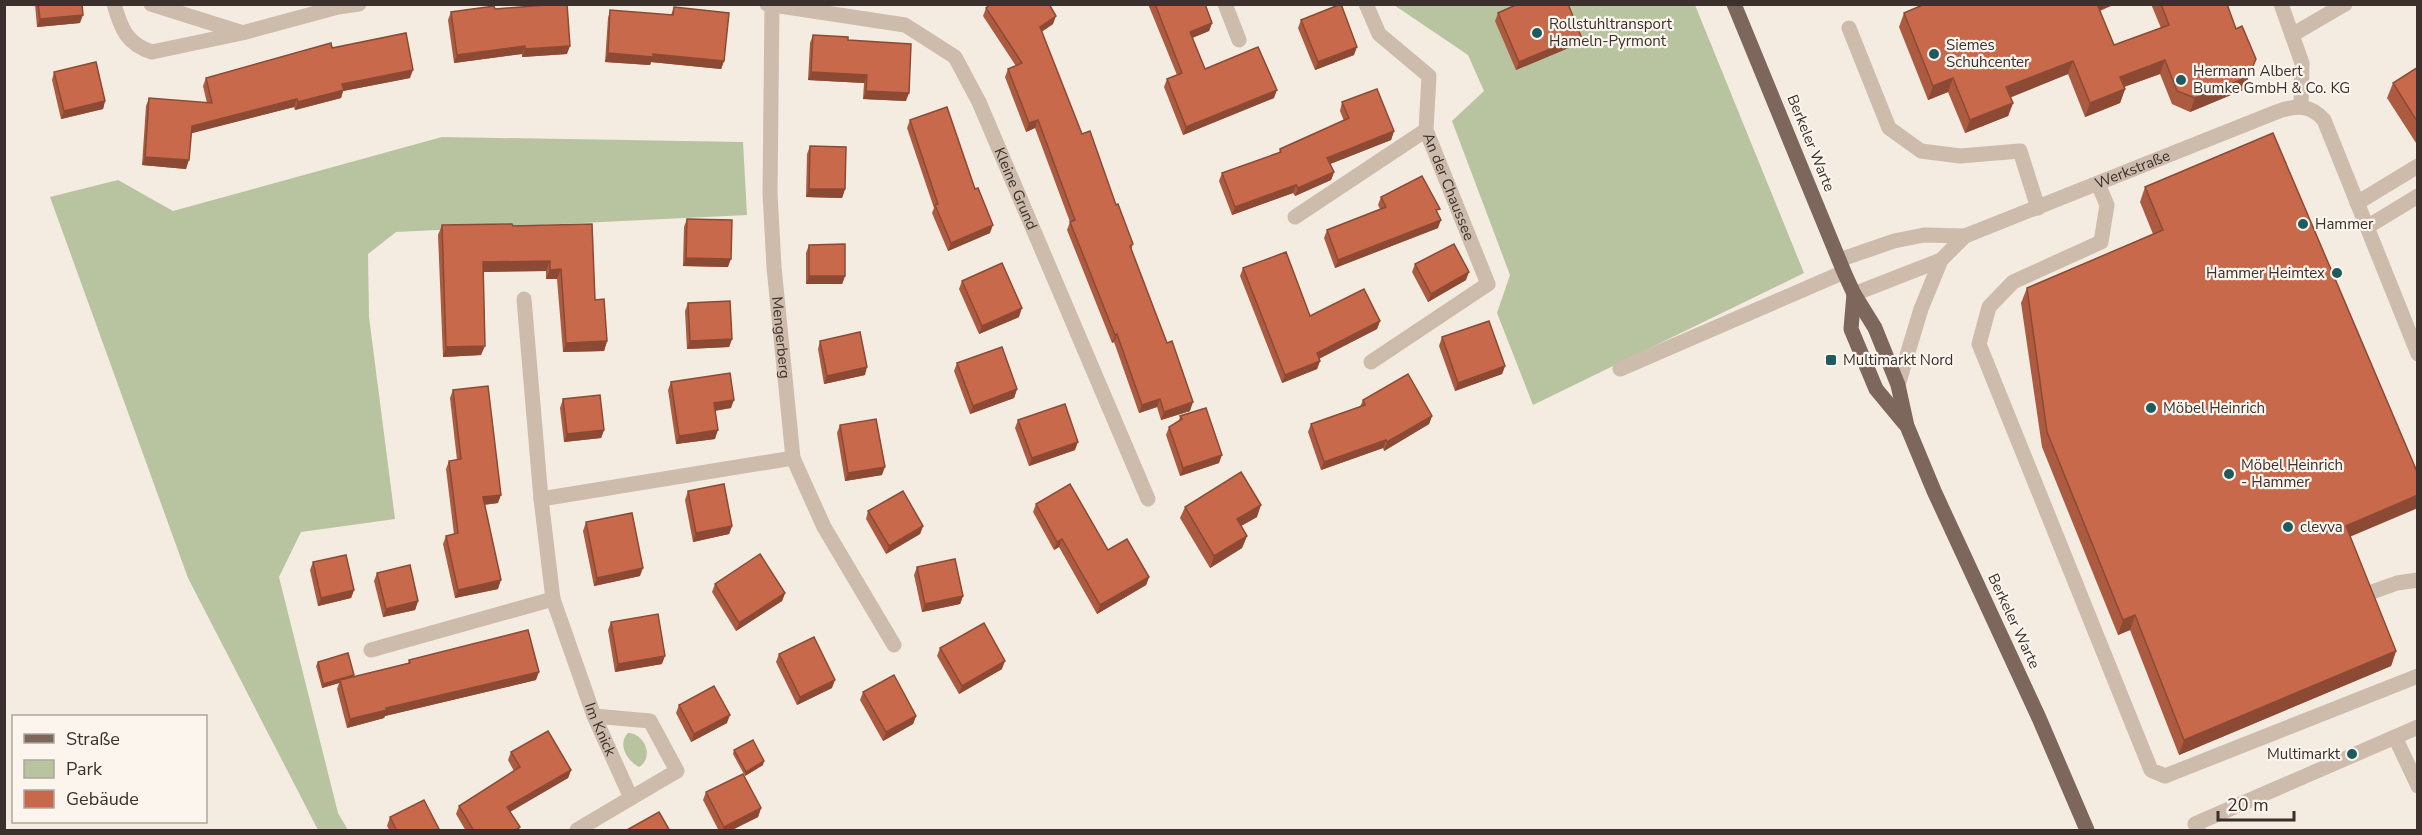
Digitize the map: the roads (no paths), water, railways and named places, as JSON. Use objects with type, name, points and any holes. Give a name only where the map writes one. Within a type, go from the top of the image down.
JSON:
[{"type":"main road","name":"Berkeler Warte","points":[[1734,4],[1841,266],[1854,294],[1875,328],[1898,385],[1907,426],[1934,491],[2039,718],[2087,831]]},
{"type":"main road","name":"Berkeler Warte","points":[[1854,294],[1851,329],[1876,390],[1907,426]]},
{"type":"street","points":[[114,4],[121,28],[138,48],[152,52],[242,33],[337,6],[359,4]]},
{"type":"street","points":[[151,4],[242,33]]},
{"type":"street","name":"Kleine Grund","points":[[767,4],[904,25],[955,57],[979,102],[1148,499]]},
{"type":"street","points":[[1225,4],[1239,40]]},
{"type":"street","name":"An der Chaussee","points":[[1366,4],[1379,34],[1430,76],[1426,130],[1488,284],[1371,362]]},
{"type":"street","points":[[2281,4],[2301,63],[2301,106],[2316,111],[2324,120],[2418,354]]},
{"type":"street","points":[[2292,35],[2345,4]]},
{"type":"street","name":"Mengerberg","points":[[771,5],[770,193],[774,267],[793,458],[824,527],[894,645]]},
{"type":"street","points":[[1849,28],[1889,128],[1921,151],[1960,156],[2020,151],[2038,208]]},
{"type":"street","name":"Werkstraße","points":[[1620,369],[1894,242],[1924,235],[1965,236],[2279,111],[2301,106]]},
{"type":"street","points":[[1295,217],[1426,130]]},
{"type":"street","points":[[2357,203],[2418,166]]},
{"type":"street","points":[[2098,184],[2107,205],[2101,242],[2013,282],[1989,307],[1979,344],[2151,770],[2165,776],[2418,676]]},
{"type":"street","points":[[2367,227],[2418,196]]},
{"type":"street","name":"Werkstraße","points":[[1854,294],[1941,260],[1965,236]]},
{"type":"street","points":[[1898,385],[1921,309],[1941,260]]},
{"type":"street","name":"Im Knick","points":[[524,299],[541,500],[553,598],[594,716],[631,798]]},
{"type":"street","points":[[541,500],[793,458]]},
{"type":"street","points":[[2372,592],[2397,583],[2418,580]]},
{"type":"street","points":[[371,650],[553,598]]},
{"type":"street","points":[[577,831],[676,771],[650,721],[594,716]]},
{"type":"street","points":[[2198,831],[2195,824],[2418,727]]},
{"type":"street","points":[[2395,737],[2418,786]]},
{"type":"place","name":"Rollstuhltransport Hameln-Pyrmont","points":[[1537,33]]},
{"type":"place","name":"Siemes Schuhcenter","points":[[1934,54]]},
{"type":"place","name":"Hermann Albert Bumke GmbH & Co. KG","points":[[2181,80]]},
{"type":"place","name":"Hammer","points":[[2303,224]]},
{"type":"place","name":"Hammer Heimtex","points":[[2337,273]]},
{"type":"place","name":"Multimarkt Nord","points":[[1831,360]]},
{"type":"place","name":"Möbel Heinrich","points":[[2151,408]]},
{"type":"place","name":"Möbel Heinrich - Hammer","points":[[2229,474]]},
{"type":"place","name":"clevva","points":[[2288,527]]},
{"type":"place","name":"Multimarkt","points":[[2352,754]]}]
